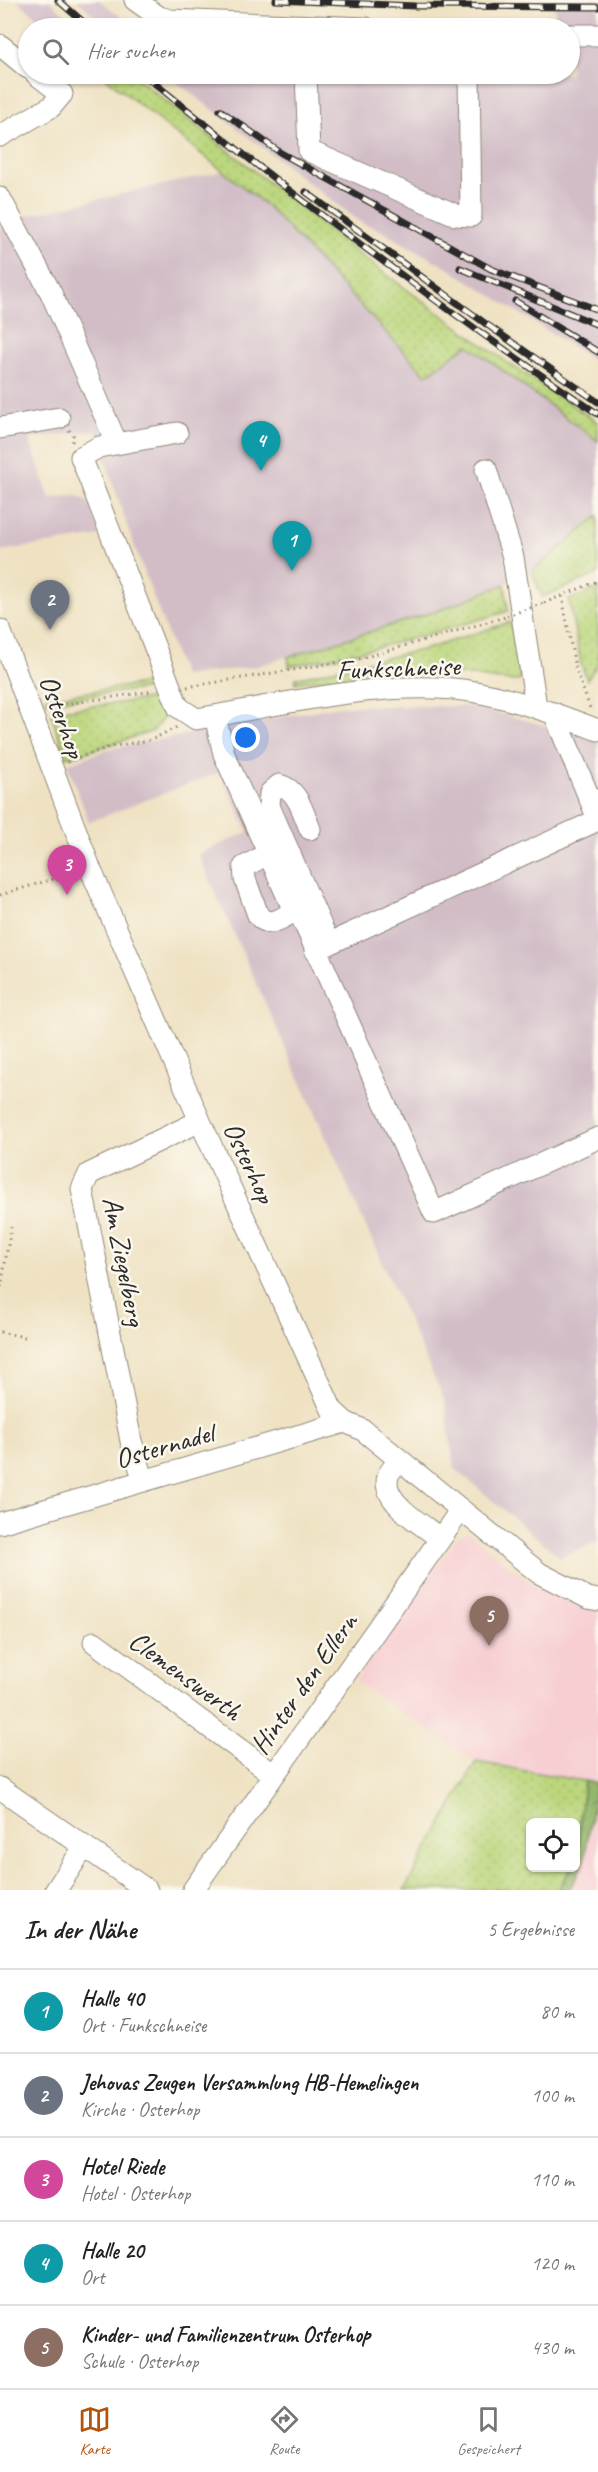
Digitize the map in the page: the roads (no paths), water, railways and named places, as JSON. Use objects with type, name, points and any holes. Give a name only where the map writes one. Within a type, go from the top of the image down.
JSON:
[{"type":"street","points":[[135,0],[163,18]]},
{"type":"street","points":[[580,35],[598,35]]},
{"type":"street","points":[[0,45],[18,60]]},
{"type":"street","points":[[0,136],[51,107],[63,94],[50,84]]},
{"type":"street","points":[[306,84],[309,151],[456,215],[471,216],[469,84]]},
{"type":"street","points":[[0,198],[51,293],[117,444]]},
{"type":"street","points":[[0,428],[59,418]]},
{"type":"street","points":[[177,433],[99,447],[81,457],[178,707],[205,717],[224,754],[294,911],[301,916],[322,947]]},
{"type":"street","points":[[322,947],[598,820],[545,710],[513,557],[486,469]]},
{"type":"street","name":"Osterhop","points":[[0,630],[90,868],[200,1121],[332,1410],[345,1422],[363,1430],[539,1573],[588,1598],[598,1600]]},
{"type":"street","name":"Funkschneise","points":[[205,717],[368,691],[408,689],[474,692],[545,710],[598,730]]},
{"type":"street","points":[[310,829],[295,795],[288,787],[279,785],[270,793],[269,806],[322,947],[434,1213],[598,1138]]},
{"type":"street","points":[[269,853],[244,867],[243,873],[258,915],[262,920],[269,922],[276,921],[294,911]]},
{"type":"street","name":"Am Ziegelberg","points":[[144,1481],[130,1441],[82,1189],[89,1174],[200,1121]]},
{"type":"street","name":"Osternadel","points":[[0,1523],[345,1422]]},
{"type":"street","points":[[399,1461],[388,1474],[387,1487],[396,1503],[414,1520],[440,1538]]},
{"type":"street","name":"Hinter den Ellern","points":[[194,1890],[273,1774],[460,1511]]},
{"type":"street","name":"Clemenswerth","points":[[94,1642],[273,1774]]},
{"type":"street","points":[[0,1788],[147,1890]]},
{"type":"street","points":[[56,1890],[84,1847]]},
{"type":"railway","points":[[58,0],[79,18]]},
{"type":"railway","points":[[276,0],[415,6],[598,7]]},
{"type":"railway","points":[[156,84],[366,249],[481,333],[598,414]]},
{"type":"railway","points":[[220,110],[281,153],[491,269],[598,310]]},
{"type":"railway","points":[[306,192],[486,324],[598,402]]},
{"type":"railway","points":[[460,268],[598,325]]},
{"type":"railway","points":[[515,301],[598,352]]},
{"type":"place","name":"Halle 20","points":[[261,471]]},
{"type":"place","name":"Halle 40","points":[[292,571]]},
{"type":"place","name":"Jehovas Zeugen Versammlung HB-Hemelingen","points":[[50,630]]},
{"type":"place","name":"Hotel Riede","points":[[67,895]]},
{"type":"place","name":"Kinder- und Familienzentrum Osterhop","points":[[489,1646]]}]
